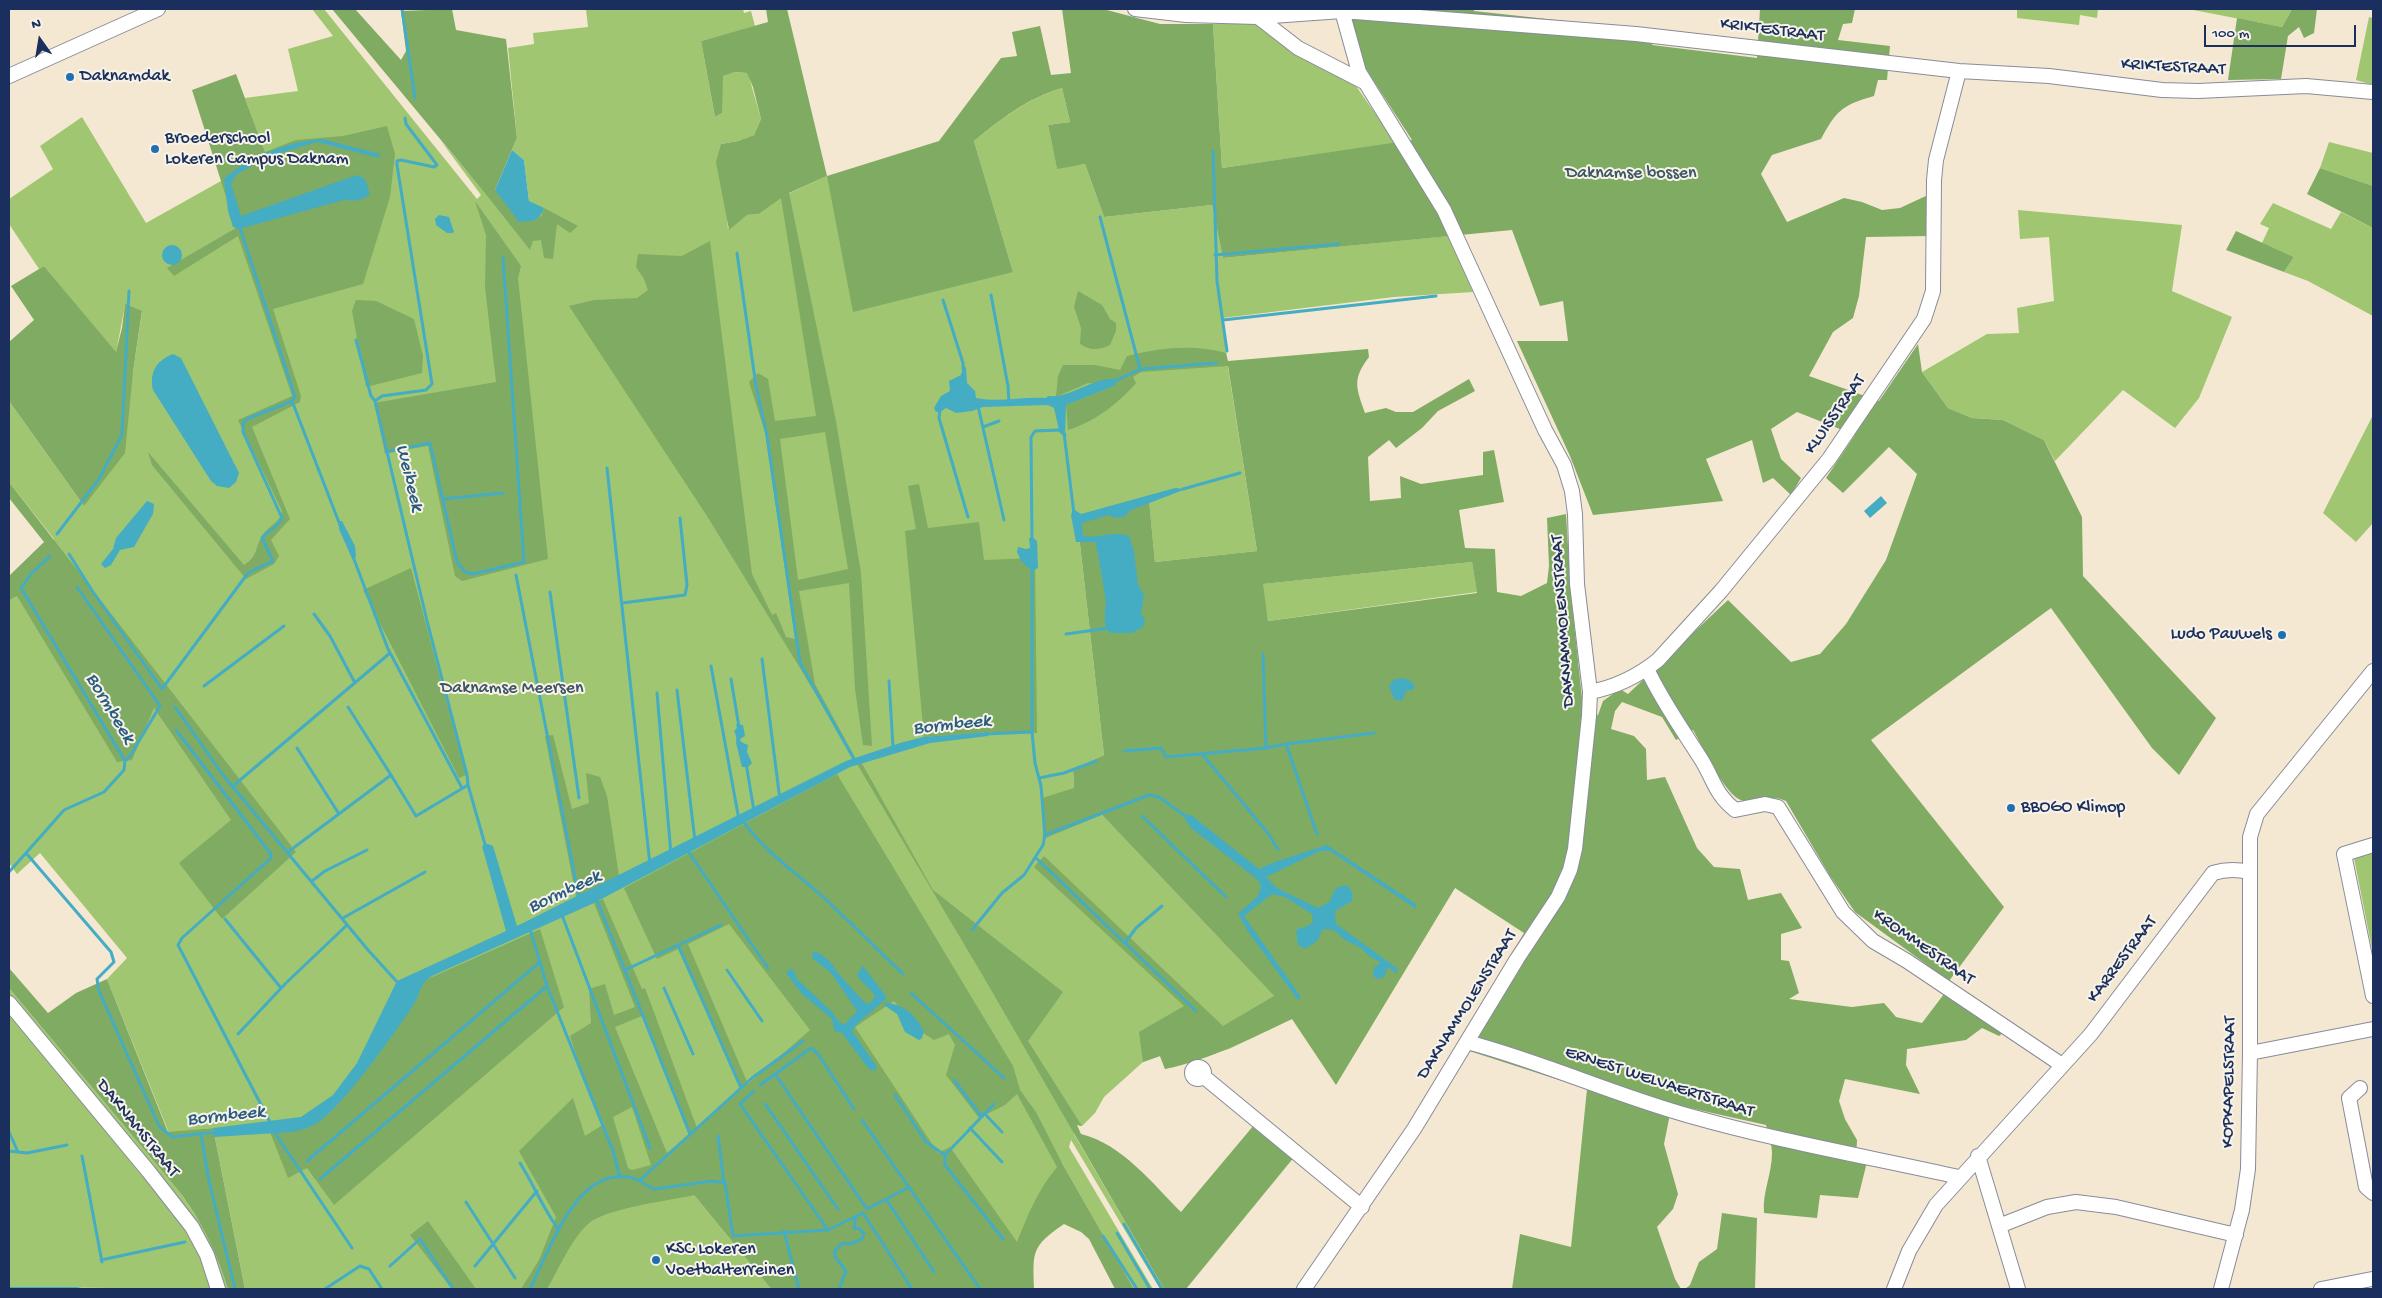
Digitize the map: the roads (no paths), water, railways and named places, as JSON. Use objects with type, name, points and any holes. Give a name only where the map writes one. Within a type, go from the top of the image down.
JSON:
[{"type":"street","points":[[9,76],[158,9]]},
{"type":"street","name":"KRIKTESTRAAT","points":[[1135,9],[1186,16],[1258,17],[1342,12],[1636,34],[1959,71],[2049,76],[2162,90],[2198,91],[2306,86],[2373,92]]},
{"type":"street","name":"DAKNAMMOLENSTRAAT","points":[[1304,1289],[1414,1129],[1558,897],[1570,870],[1580,819],[1590,692],[1578,584],[1575,514],[1572,491],[1564,465],[1496,326],[1444,210],[1359,72],[1342,12]]},
{"type":"street","points":[[1258,17],[1298,48],[1366,83]]},
{"type":"street","name":"KLUISSTRAAT","points":[[1590,692],[1628,681],[1647,669],[1658,660],[1721,591],[1830,459],[1924,319],[1933,292],[1934,180],[1936,160],[1959,71]]},
{"type":"street","name":"KROMMESTRAAT","points":[[1647,669],[1660,696],[1702,760],[1723,800],[1735,810],[1765,804],[1778,806],[1843,912],[1873,941],[1907,961],[2062,1065]]},
{"type":"street","points":[[2249,872],[2250,837],[2257,814],[2373,671]]},
{"type":"street","points":[[2373,845],[2344,854],[2373,996]]},
{"type":"street","name":"KARRESTRAAT","points":[[1894,1289],[1910,1251],[1936,1205],[1978,1156],[2091,1034],[2213,873],[2238,869],[2249,872]]},
{"type":"street","name":"KOPKAPELSTRAAT","points":[[2221,1289],[2236,1235],[2248,1169],[2250,1053],[2249,872]]},
{"type":"street","name":"DAKNAMSTRAAT","points":[[9,1003],[150,1172],[192,1227],[207,1255],[218,1289]]},
{"type":"street","points":[[2250,1053],[2373,1029]]},
{"type":"street","name":"ERNEST WELVAERTSTRAAT","points":[[1467,1042],[1509,1053],[1687,1115],[1763,1135],[1959,1177]]},
{"type":"street","points":[[1203,1076],[1362,1206]]},
{"type":"street","points":[[2360,1088],[2349,1098],[2366,1187],[2373,1193]]},
{"type":"street","points":[[1978,1156],[2018,1289]]},
{"type":"street","points":[[1999,1226],[2047,1207],[2076,1202],[2116,1208],[2236,1235]]},
{"type":"street","points":[[2322,1289],[2372,1279]]},
{"type":"water","points":[[322,139],[380,154],[379,158],[317,142],[267,157],[236,175],[231,184],[241,216],[357,175],[365,179],[370,194],[361,199],[344,200],[239,229],[233,227],[228,211],[224,179],[257,157],[296,143]]},
{"type":"water","points":[[512,150],[524,160],[529,201],[544,208],[540,216],[534,220],[519,222],[495,190]]},
{"type":"water","points":[[439,215],[449,217],[454,232],[447,233],[436,225],[435,219]]},
{"type":"water","points":[[168,245],[176,245],[182,251],[182,259],[176,265],[168,265],[162,259],[162,251]]},
{"type":"water","points":[[173,354],[181,358],[239,473],[236,482],[229,488],[217,486],[211,481],[153,390],[153,372],[159,363]]},
{"type":"water","points":[[964,365],[967,383],[975,391],[976,398],[985,399],[1046,398],[1048,396],[1065,394],[1100,381],[1119,379],[1114,386],[1066,405],[1065,435],[1059,430],[1054,408],[1048,405],[983,407],[972,411],[956,413],[946,408],[936,412],[934,408],[941,396],[950,391],[949,381],[961,375]]},
{"type":"water","points":[[1175,488],[1186,489],[1131,510],[1124,517],[1114,518],[1109,515],[1082,523],[1083,536],[1122,534],[1129,536],[1134,551],[1138,585],[1144,595],[1141,614],[1145,620],[1143,627],[1132,633],[1110,633],[1105,624],[1106,601],[1096,545],[1095,542],[1076,542],[1071,515],[1073,509],[1081,514]]},
{"type":"water","points":[[1881,496],[1887,503],[1870,518],[1864,511]]},
{"type":"water","points":[[147,501],[154,504],[153,514],[134,547],[120,550],[111,565],[105,568],[101,564],[113,549],[116,538]]},
{"type":"water","points":[[339,521],[342,521],[355,546],[356,557],[352,558],[350,554],[339,529]]},
{"type":"water","points":[[1032,537],[1037,541],[1038,568],[1032,571],[1021,561],[1017,552],[1018,547],[1030,548],[1029,538]]},
{"type":"water","points":[[1402,678],[1409,680],[1415,686],[1413,690],[1407,690],[1402,701],[1394,699],[1389,686],[1393,680]]},
{"type":"water","points":[[736,724],[743,725],[745,736],[740,739],[741,742],[748,745],[747,752],[752,763],[748,767],[742,767],[734,731],[737,728]]},
{"type":"water","points":[[989,732],[988,736],[930,743],[850,767],[594,903],[432,976],[422,985],[414,1004],[368,1068],[328,1115],[305,1129],[292,1132],[214,1137],[213,1128],[301,1117],[333,1095],[357,1063],[397,981],[506,931],[482,846],[488,844],[493,846],[517,926],[846,761],[923,737]]},
{"type":"water","points":[[1182,814],[1191,815],[1259,869],[1327,845],[1416,904],[1416,909],[1330,851],[1320,851],[1266,877],[1277,888],[1318,908],[1329,902],[1336,888],[1345,885],[1353,893],[1352,901],[1335,911],[1336,924],[1397,968],[1397,974],[1388,967],[1384,977],[1378,979],[1373,976],[1374,967],[1381,963],[1361,948],[1345,940],[1334,930],[1323,929],[1317,941],[1305,949],[1298,945],[1296,930],[1310,925],[1313,920],[1312,914],[1285,897],[1272,894],[1244,916],[1301,997],[1298,1000],[1249,933],[1238,914],[1258,896],[1261,886],[1258,880],[1191,828]]},
{"type":"water","points":[[813,951],[830,962],[865,1003],[870,1003],[875,997],[857,974],[863,966],[886,996],[886,999],[857,1024],[852,1031],[877,1067],[875,1071],[869,1069],[841,1032],[835,1032],[832,1019],[802,994],[786,973],[790,969],[794,970],[796,978],[832,1012],[840,1023],[845,1024],[857,1011],[831,973],[812,958]]},
{"type":"water","points":[[886,1002],[899,1006],[913,1015],[924,1031],[922,1038],[919,1040],[905,1032],[897,1014],[884,1005]]},
{"type":"water","points":[[9,1287],[77,1287],[87,1289],[9,1289]]},
{"type":"waterway","name":"Weibeek","points":[[402,9],[415,98]]},
{"type":"waterway","name":"Weibeek","points":[[405,118],[406,124],[437,165],[434,167],[401,160],[397,161],[432,384],[426,390],[382,396],[375,401],[427,621],[468,785],[486,848]]},
{"type":"waterway","points":[[1213,151],[1217,281],[1227,351]]},
{"type":"waterway","points":[[1100,217],[1140,369]]},
{"type":"waterway","points":[[69,554],[93,592],[162,689],[248,573],[273,561],[262,538],[282,518],[243,432],[243,423],[247,419],[292,401],[295,397],[239,225]]},
{"type":"waterway","points":[[1215,255],[1339,244]]},
{"type":"waterway","points":[[737,253],[756,386],[767,436],[800,663],[855,761]]},
{"type":"waterway","points":[[386,452],[430,443],[457,562],[465,572],[473,574],[524,562],[503,258]]},
{"type":"waterway","points":[[57,534],[99,479],[122,435],[129,291]]},
{"type":"waterway","points":[[991,295],[1008,386],[1009,403]]},
{"type":"waterway","points":[[1223,320],[1436,296]]},
{"type":"waterway","points":[[943,300],[963,363],[963,369]]},
{"type":"waterway","points":[[356,340],[371,396],[375,401]]},
{"type":"waterway","points":[[1117,380],[1141,369],[1216,363]]},
{"type":"waterway","points":[[292,401],[340,525]]},
{"type":"waterway","points":[[978,406],[1004,520]]},
{"type":"waterway","points":[[940,410],[939,418],[968,517]]},
{"type":"waterway","points":[[983,427],[999,421]]},
{"type":"waterway","name":"Bormbeek","points":[[1032,539],[1031,437],[1035,431],[1059,430],[1065,435]]},
{"type":"waterway","points":[[1064,433],[1074,514]]},
{"type":"waterway","points":[[607,468],[650,865]]},
{"type":"waterway","points":[[1183,489],[1240,473]]},
{"type":"waterway","points":[[443,499],[503,493]]},
{"type":"waterway","points":[[622,603],[685,595],[687,585],[680,518]]},
{"type":"waterway","points":[[352,554],[388,649],[462,788]]},
{"type":"waterway","name":"Bormbeek","points":[[26,853],[64,810],[104,792],[124,770],[125,761],[21,588],[31,574],[50,556]]},
{"type":"waterway","name":"Bormbeek","points":[[985,734],[1032,732],[1032,568]]},
{"type":"waterway","points":[[516,575],[579,898]]},
{"type":"waterway","points":[[77,587],[160,706],[130,756],[125,761]]},
{"type":"waterway","points":[[550,592],[579,798]]},
{"type":"waterway","points":[[314,614],[330,636],[355,683]]},
{"type":"waterway","points":[[204,686],[284,626]]},
{"type":"waterway","points":[[1066,634],[1109,628]]},
{"type":"waterway","points":[[233,786],[390,653]]},
{"type":"waterway","points":[[1263,654],[1266,748],[1286,744]]},
{"type":"waterway","points":[[762,659],[780,800]]},
{"type":"waterway","points":[[711,666],[739,820]]},
{"type":"waterway","points":[[731,679],[739,727]]},
{"type":"waterway","points":[[889,681],[893,747]]},
{"type":"waterway","points":[[677,690],[695,841]]},
{"type":"waterway","points":[[657,693],[671,854]]},
{"type":"waterway","points":[[175,707],[223,775],[368,950],[399,984]]},
{"type":"waterway","points":[[348,707],[391,775]]},
{"type":"waterway","points":[[176,730],[271,854],[271,858],[182,938],[178,945],[271,1124]]},
{"type":"waterway","points":[[972,930],[1002,893],[1024,875],[1043,845],[1045,835],[1041,786],[1035,763],[1032,732]]},
{"type":"waterway","points":[[1317,834],[1286,744],[1374,733]]},
{"type":"waterway","points":[[297,748],[339,814]]},
{"type":"waterway","points":[[1124,751],[1161,748],[1166,757],[1266,748]]},
{"type":"waterway","points":[[1202,754],[1267,832],[1278,849]]},
{"type":"waterway","points":[[1039,778],[1064,773],[1096,761]]},
{"type":"waterway","points":[[746,763],[754,811]]},
{"type":"waterway","points":[[288,852],[391,775],[416,816],[468,785]]},
{"type":"waterway","points":[[1045,835],[1149,795],[1159,797],[1185,816]]},
{"type":"waterway","points":[[1142,816],[1226,897]]},
{"type":"waterway","points":[[743,821],[770,852],[823,897],[903,974]]},
{"type":"waterway","points":[[312,881],[325,871],[367,850]]},
{"type":"waterway","points":[[688,851],[768,968]]},
{"type":"waterway","name":"Bormbeek","points":[[9,872],[26,853],[111,952],[114,962],[97,979],[99,991],[159,1126],[172,1137],[216,1132]]},
{"type":"waterway","points":[[1036,858],[1196,1011]]},
{"type":"waterway","points":[[343,918],[425,872]]},
{"type":"waterway","points":[[596,898],[690,1134]]},
{"type":"waterway","points":[[1125,943],[1136,928],[1162,906]]},
{"type":"waterway","points":[[562,915],[650,1148]]},
{"type":"waterway","points":[[225,919],[281,988]]},
{"type":"waterway","points":[[238,1034],[286,983],[347,925]]},
{"type":"waterway","points":[[625,970],[721,925]]},
{"type":"waterway","points":[[530,929],[547,986],[613,1151],[620,1177]]},
{"type":"waterway","points":[[678,945],[741,1088]]},
{"type":"waterway","points":[[307,1161],[540,962]]},
{"type":"waterway","points":[[727,970],[762,1021]]},
{"type":"waterway","points":[[320,1179],[547,986]]},
{"type":"waterway","points":[[664,988],[693,1054]]},
{"type":"waterway","points":[[911,993],[1004,1078]]},
{"type":"waterway","points":[[640,1180],[752,1078],[803,1041]]},
{"type":"waterway","points":[[760,1085],[811,1048],[818,1054],[854,1109]]},
{"type":"waterway","points":[[775,1074],[867,1209],[909,1187]]},
{"type":"waterway","points":[[954,1080],[981,1116]]},
{"type":"waterway","points":[[754,1091],[740,1104],[828,1230]]},
{"type":"waterway","points":[[895,1095],[926,1142],[945,1155]]},
{"type":"waterway","points":[[765,1104],[838,1209]]},
{"type":"waterway","points":[[994,1104],[945,1155],[945,1165],[1003,1239]]},
{"type":"waterway","points":[[984,1113],[1002,1132]]},
{"type":"waterway","points":[[862,1120],[980,1289]]},
{"type":"waterway","points":[[970,1128],[1002,1162]]},
{"type":"waterway","points":[[273,1130],[352,1248]]},
{"type":"waterway","points":[[9,1132],[18,1152]]},
{"type":"waterway","points":[[201,1134],[209,1181],[235,1289]]},
{"type":"waterway","points":[[718,1136],[724,1183]]},
{"type":"waterway","points":[[9,1151],[27,1153],[67,1145]]},
{"type":"waterway","points":[[82,1156],[102,1262]]},
{"type":"waterway","points":[[520,1163],[559,1230]]},
{"type":"waterway","points":[[530,1289],[553,1240],[574,1205],[586,1191],[600,1182],[615,1177],[630,1177],[655,1189],[712,1181],[725,1183],[733,1236],[828,1230],[863,1213],[912,1289]]},
{"type":"waterway","points":[[475,1266],[537,1191]]},
{"type":"waterway","points":[[886,1199],[934,1272]]},
{"type":"waterway","points":[[466,1202],[515,1278]]},
{"type":"waterway","points":[[839,1289],[846,1271],[835,1257],[835,1250],[843,1243],[850,1244],[862,1239],[864,1234],[860,1229],[854,1228],[856,1216]]},
{"type":"waterway","points":[[1124,1224],[1162,1289]]},
{"type":"waterway","points":[[784,1231],[799,1289]]},
{"type":"waterway","points":[[1117,1233],[1150,1289]]},
{"type":"waterway","points":[[1103,1236],[1137,1289]]},
{"type":"waterway","points":[[390,1266],[420,1239],[453,1289]]},
{"type":"waterway","points":[[101,1260],[185,1242]]},
{"type":"waterway","points":[[325,1289],[360,1266],[369,1269],[382,1289]]},
{"type":"place","name":"Daknamdak","points":[[70,77]]},
{"type":"place","name":"Broederschool Lokeren Campus Daknam","points":[[155,149]]},
{"type":"place","name":"Ludo Pauwels","points":[[2282,635]]},
{"type":"place","name":"BBOGO Klimop","points":[[2011,808]]},
{"type":"place","name":"KSC Lokeren Voetbalterreinen","points":[[656,1260]]},
{"type":"park label","name":"Daknamse bossen","points":[[1631,174]]},
{"type":"park label","name":"Daknamse Meersen","points":[[512,689]]}]
